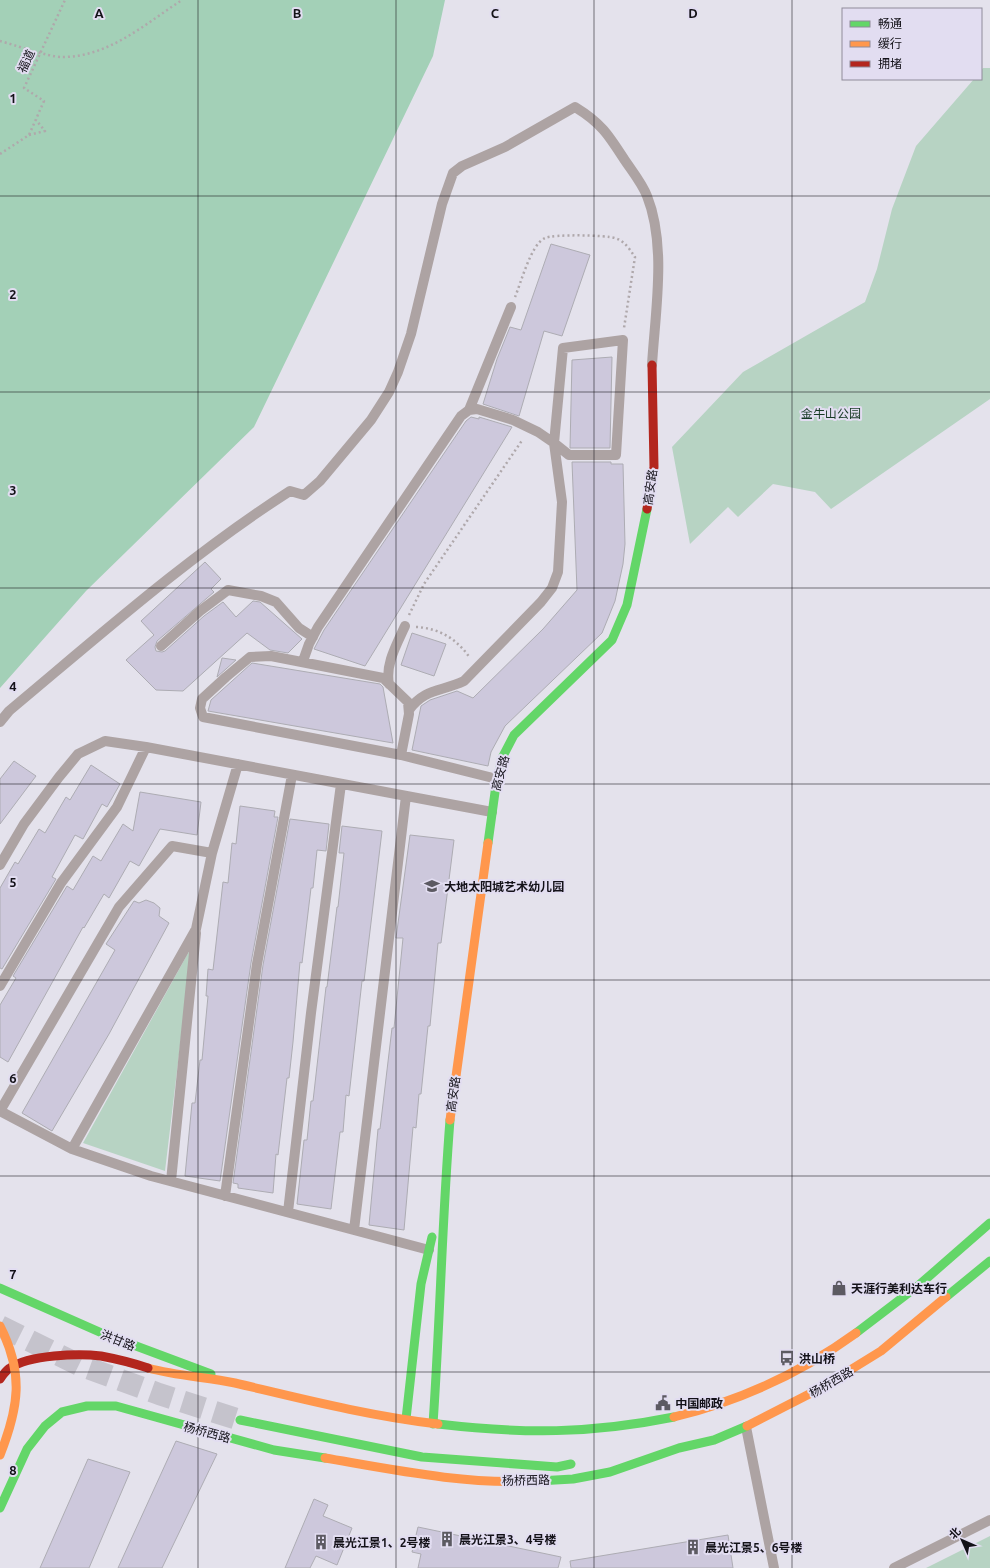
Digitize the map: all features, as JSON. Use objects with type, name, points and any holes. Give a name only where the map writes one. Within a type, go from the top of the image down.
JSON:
[{"type":"main road","name":"高安路","points":[[433,1424],[438,1356],[443,1204],[450,1117],[497,779],[502,758],[514,735],[612,640],[627,605],[648,504],[654,467],[652,365]]},
{"type":"main road","name":"高安路","points":[[406,1420],[421,1284],[429,1250],[443,1204]]},
{"type":"main road","points":[[0,1379],[12,1365],[48,1358],[86,1354],[101,1356],[173,1374],[239,1384],[276,1394],[433,1424],[517,1431],[581,1431],[640,1424],[719,1405],[760,1390],[792,1374],[855,1336],[928,1278],[990,1223]]},
{"type":"main road","name":"杨桥西路","points":[[0,1508],[27,1449],[46,1426],[62,1412],[87,1406],[116,1406],[274,1450],[440,1476],[518,1482],[573,1479],[610,1472],[679,1448],[714,1440],[746,1427],[821,1388],[881,1351],[990,1261]]},
{"type":"main road","name":"洪甘路","points":[[0,1288],[72,1322],[155,1355],[239,1384]]},
{"type":"main road","points":[[0,1326],[14,1354],[19,1379],[9,1434],[0,1455]]},
{"type":"main road","points":[[240,1420],[422,1457],[557,1467],[580,1463]]},
{"type":"main road","points":[[626,1456],[679,1448]]},
{"type":"lane","points":[[0,722],[9,711],[194,558],[254,514],[290,491],[304,495],[320,481],[371,420],[389,392],[398,372],[411,334],[442,204],[453,173],[462,166],[505,147],[575,107],[594,119],[609,136],[646,194],[652,213],[658,262],[652,365]]},
{"type":"lane","points":[[469,410],[511,307]]},
{"type":"lane","points":[[304,661],[313,637],[448,434],[461,416],[469,410],[477,409],[530,428],[554,443],[569,455],[616,456],[623,340],[563,348],[554,443],[562,502],[558,572],[552,588],[541,602],[464,681],[448,688],[431,691],[417,699],[409,710]]},
{"type":"lane","points":[[161,646],[200,611],[228,590],[261,596],[276,602],[300,628],[313,637]]},
{"type":"lane","points":[[389,684],[387,674],[389,665],[405,626]]},
{"type":"lane","points":[[401,755],[409,710],[408,702],[383,678],[304,661],[271,656],[250,657],[234,669],[202,699],[200,708],[203,717],[401,755],[497,779]]},
{"type":"lane","points":[[0,865],[24,824],[58,777],[78,754],[105,741],[146,747],[492,812]]},
{"type":"lane","points":[[0,986],[61,883],[117,807],[146,747]]},
{"type":"lane","points":[[171,1181],[196,929],[212,853],[238,764]]},
{"type":"lane","points":[[225,1196],[258,964],[292,775]]},
{"type":"lane","points":[[288,1212],[311,1013],[341,784]]},
{"type":"lane","points":[[354,1230],[406,796]]},
{"type":"lane","points":[[212,853],[172,846],[119,908],[0,1111],[72,1149],[171,1181],[429,1250]]},
{"type":"lane","points":[[72,1149],[196,929]]},
{"type":"lane","points":[[746,1427],[774,1568]]},
{"type":"lane","points":[[894,1568],[990,1520]]},
{"type":"path","name":"福道","points":[[29,135],[44,101],[24,88],[65,0]]},
{"type":"path","points":[[0,41],[62,57],[96,52],[135,33],[182,0]]},
{"type":"path","points":[[0,154],[29,135],[45,131],[36,120]]},
{"type":"path","points":[[511,307],[534,248],[545,238],[562,235],[616,238],[627,246],[635,257],[623,340]]},
{"type":"path","points":[[477,667],[465,651],[451,637],[430,628],[405,626],[414,602],[424,584],[505,467],[530,428]]},
{"type":"green space","points":[[0,0],[445,0],[433,56],[254,427],[86,591],[0,688]]},
{"type":"green space","name":"金牛山公园","points":[[983,68],[990,68],[990,399],[831,509],[815,492],[773,484],[738,517],[728,507],[690,544],[672,447],[743,372],[865,302],[877,269],[892,209],[916,146],[973,80],[982,80]]},
{"type":"green space","points":[[192,946],[165,1171],[83,1143]]},
{"type":"green space","points":[[990,1536],[990,1568],[926,1568]]},
{"type":"building","points":[[551,244],[590,255],[562,336],[544,331],[519,416],[483,404],[497,359],[510,327],[521,330]]},
{"type":"building","points":[[612,357],[610,448],[570,448],[572,360]]},
{"type":"building","points":[[471,417],[479,419],[479,417],[512,427],[365,666],[314,649],[324,630],[466,421]]},
{"type":"building","points":[[572,462],[611,462],[611,464],[623,464],[625,544],[623,564],[615,601],[602,633],[505,726],[491,752],[488,766],[412,750],[421,706],[430,700],[457,691],[473,698],[543,629],[577,590]]},
{"type":"building","points":[[205,562],[221,579],[211,589],[214,592],[157,641],[155,647],[156,651],[165,651],[204,616],[223,602],[236,617],[253,601],[260,602],[302,639],[288,653],[270,650],[247,633],[183,691],[156,690],[126,660],[154,635],[141,621]]},
{"type":"building","points":[[412,633],[446,644],[434,676],[401,665]]},
{"type":"building","points":[[222,658],[236,660],[217,677]]},
{"type":"building","points":[[252,663],[380,684],[383,687],[393,743],[208,711],[211,700]]},
{"type":"building","points":[[14,761],[36,776],[0,824],[0,779]]},
{"type":"building","points":[[91,765],[120,784],[107,807],[102,804],[83,839],[75,835],[52,877],[56,879],[2,969],[0,968],[0,888],[15,862],[18,864],[39,829],[45,833],[66,797],[70,800]]},
{"type":"building","points":[[140,792],[201,802],[197,835],[160,829],[139,866],[130,861],[109,898],[104,894],[84,928],[83,927],[8,1062],[0,1057],[0,1005],[16,978],[13,976],[67,886],[73,890],[93,856],[101,861],[123,824],[133,831]]},
{"type":"building","points":[[240,806],[275,811],[274,817],[278,817],[251,963],[220,1181],[185,1176],[192,1103],[195,1103],[200,1060],[202,1060],[208,996],[206,996],[208,969],[213,970],[223,882],[228,883],[232,843],[236,844]]},
{"type":"building","points":[[290,819],[329,824],[326,851],[317,850],[313,888],[311,888],[302,963],[300,962],[289,1078],[287,1078],[278,1155],[276,1154],[273,1193],[238,1188],[238,1184],[233,1183],[263,965]]},
{"type":"building","points":[[342,826],[382,831],[364,981],[362,981],[349,1096],[346,1095],[343,1132],[340,1132],[331,1209],[297,1204],[304,1140],[307,1140],[311,1101],[313,1101],[326,987],[338,907],[344,853],[339,853]]},
{"type":"building","points":[[410,835],[454,840],[441,943],[438,943],[430,1026],[428,1026],[421,1094],[419,1094],[416,1128],[413,1127],[404,1230],[369,1225],[378,1129],[380,1129],[392,1028],[394,1028],[403,938],[396,938]]},
{"type":"building","points":[[146,900],[154,903],[160,908],[159,916],[169,923],[109,1034],[52,1131],[22,1113],[115,950],[106,944],[134,901],[139,903]]},
{"type":"building","points":[[176,1441],[217,1454],[162,1568],[118,1568]]},
{"type":"building","points":[[88,1459],[130,1472],[89,1568],[40,1568]]},
{"type":"building","name":"晨光江景1、2号楼","points":[[314,1499],[328,1505],[323,1516],[352,1528],[337,1565],[316,1556],[310,1568],[285,1568]]},
{"type":"building","name":"晨光江景3、4号楼","points":[[418,1527],[561,1557],[558,1568],[418,1568],[421,1554],[412,1552]]},
{"type":"building","name":"晨光江景5、6号楼","points":[[728,1535],[733,1568],[571,1568],[570,1561]]},
{"type":"tunnel","points":[[0,1326],[79,1365],[159,1394],[240,1420]]},
{"type":"traffic: fast","points":[[488,843],[496,785],[502,758],[514,735],[612,640],[627,605],[647,509]]},
{"type":"traffic: fast","points":[[433,1424],[450,1120]]},
{"type":"traffic: fast","points":[[856,1333],[919,1285],[990,1223]]},
{"type":"traffic: fast","points":[[406,1419],[421,1284],[432,1237]]},
{"type":"traffic: fast","points":[[946,1297],[990,1261]]},
{"type":"traffic: fast","points":[[0,1288],[104,1334],[211,1374]]},
{"type":"traffic: fast","points":[[0,1508],[27,1449],[45,1426],[62,1412],[87,1406],[116,1406],[274,1450],[325,1458]]},
{"type":"traffic: fast","points":[[438,1424],[499,1430],[556,1431],[614,1427],[674,1417]]},
{"type":"traffic: fast","points":[[240,1420],[422,1457],[557,1467],[571,1464]]},
{"type":"traffic: fast","points":[[538,1481],[573,1479],[610,1472],[679,1448],[714,1440],[747,1426]]},
{"type":"traffic: slow","points":[[450,1120],[488,843]]},
{"type":"traffic: slow","points":[[747,1426],[821,1388],[881,1351],[946,1297]]},
{"type":"traffic: slow","points":[[0,1326],[8,1343],[16,1375],[15,1405],[0,1455]]},
{"type":"traffic: slow","points":[[674,1417],[722,1403],[769,1384],[814,1361],[856,1333]]},
{"type":"traffic: slow","points":[[148,1368],[235,1383],[361,1412],[438,1424]]},
{"type":"traffic: slow","points":[[325,1458],[404,1472],[458,1479],[511,1482],[538,1481]]},
{"type":"traffic: jam","points":[[647,509],[654,467],[652,365]]},
{"type":"traffic: jam","points":[[0,1379],[10,1368],[29,1360],[67,1355],[101,1356],[148,1368]]},
{"type":"place","name":"大地太阳城艺术幼儿园","points":[[432,886]]},
{"type":"place","name":"天涯行美利达车行","points":[[839,1288]]},
{"type":"place","name":"洪山桥","points":[[787,1358]]},
{"type":"place","name":"中国邮政","points":[[663,1403]]},
{"type":"place","name":"晨光江景3、4号楼","points":[[447,1539]]},
{"type":"place","name":"晨光江景1、2号楼","points":[[321,1542]]},
{"type":"place","name":"晨光江景5、6号楼","points":[[693,1547]]}]
